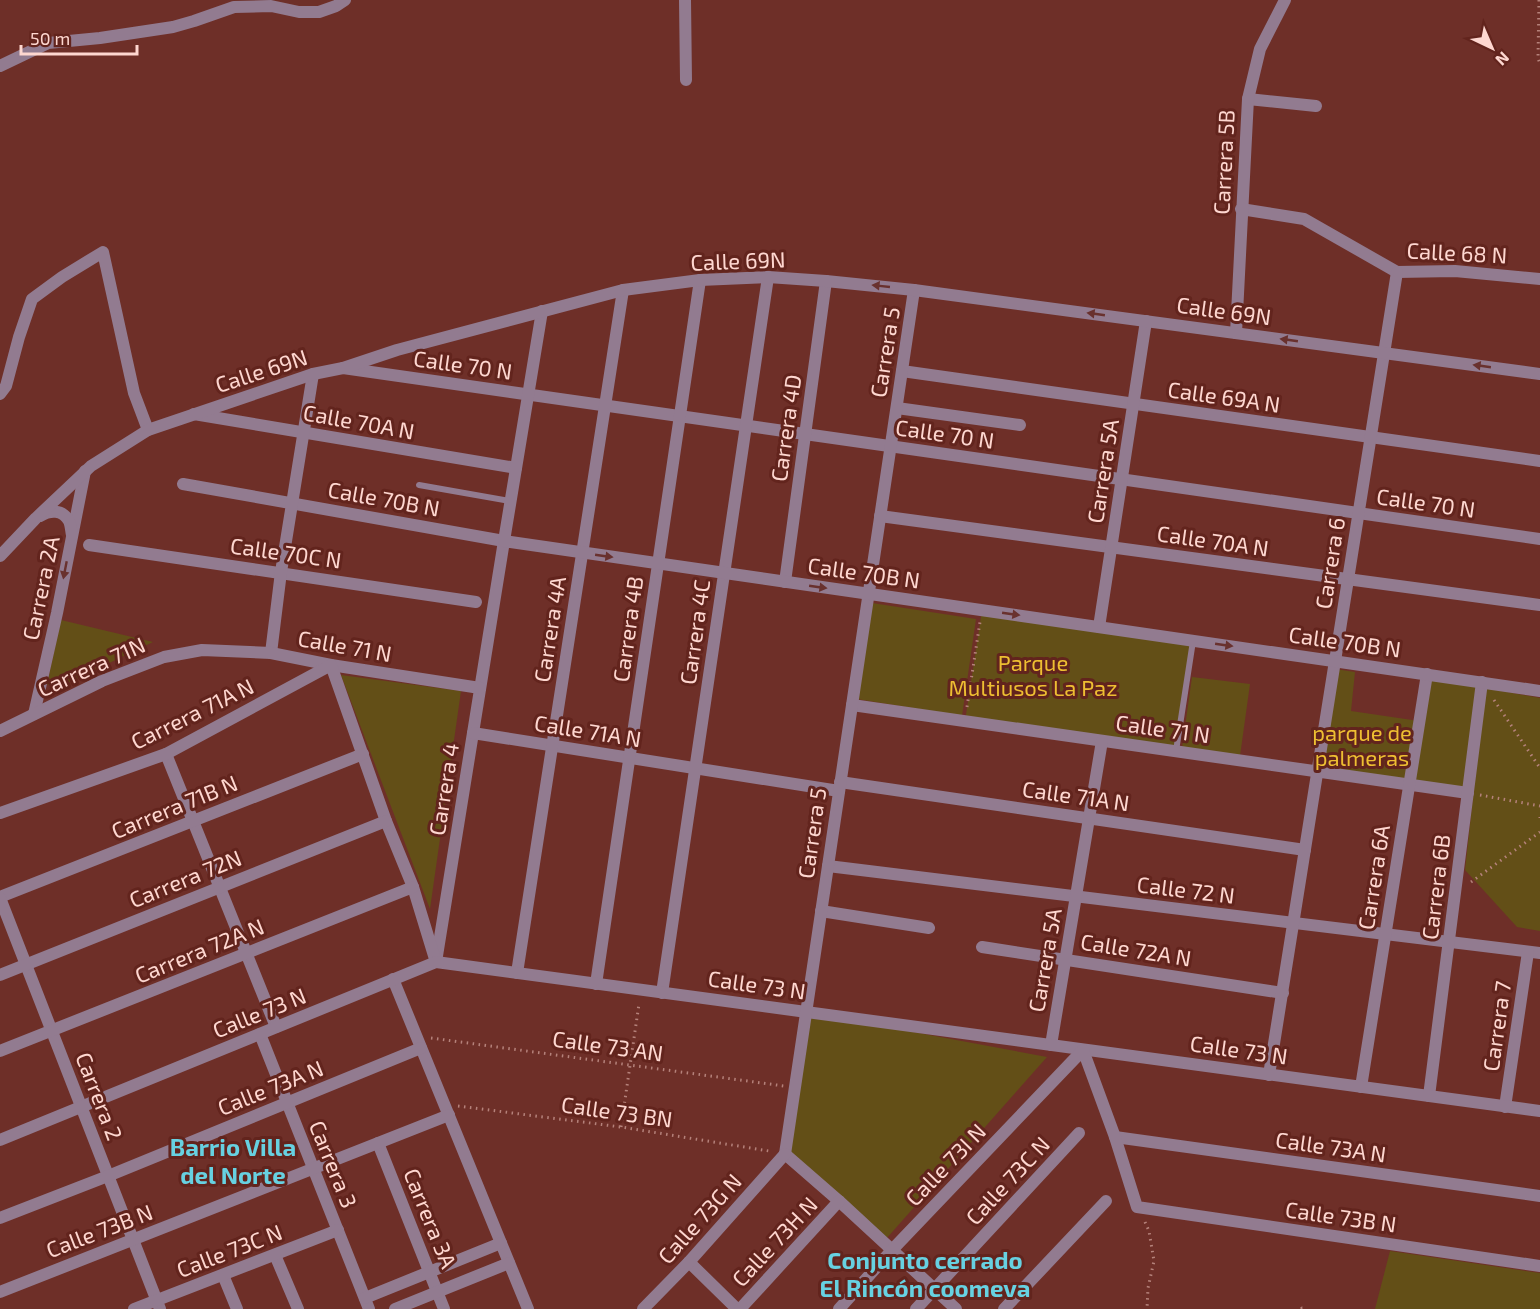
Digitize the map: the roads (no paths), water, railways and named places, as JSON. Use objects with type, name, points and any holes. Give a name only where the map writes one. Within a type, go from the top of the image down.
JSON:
[{"type":"street","points":[[0,66],[48,44],[173,27],[234,7],[272,6],[299,12],[319,12],[345,0]]},
{"type":"street","points":[[685,0],[686,80]]},
{"type":"street","name":"Carrera 5B","points":[[1236,333],[1248,99],[1260,49],[1285,0]]},
{"type":"street","points":[[1248,99],[1316,106]]},
{"type":"street","name":"Calle 68 N","points":[[1241,208],[1304,219],[1397,272],[1455,272],[1540,279]]},
{"type":"street","points":[[0,394],[6,386],[32,299],[103,252],[134,393],[148,430]]},
{"type":"street","name":"Carrera 6","points":[[1269,1075],[1397,272]]},
{"type":"street","name":"Calle 69N","points":[[0,556],[85,471],[148,430],[313,374],[343,368],[397,350],[623,290],[700,280],[768,277],[914,290],[1540,374]]},
{"type":"street","name":"Carrera 4C","points":[[662,993],[768,277]]},
{"type":"street","name":"Carrera 4B","points":[[596,984],[700,280]]},
{"type":"street","name":"Carrera 4D","points":[[785,582],[826,281]]},
{"type":"street","name":"Carrera 4A","points":[[517,973],[623,290]]},
{"type":"street","name":"Carrera 5","points":[[785,1154],[914,290]]},
{"type":"street","name":"Carrera 4","points":[[436,962],[542,311]]},
{"type":"street","name":"Carrera 5A","points":[[1099,627],[1146,321]]},
{"type":"street","name":"Calle 70 N","points":[[343,368],[1540,539]]},
{"type":"street","name":"Calle 69A N","points":[[902,371],[1540,461]]},
{"type":"street","points":[[271,653],[281,572],[313,374]]},
{"type":"street","points":[[897,408],[1020,425]]},
{"type":"street","name":"Calle 70A N","points":[[194,414],[516,468]]},
{"type":"street","name":"Carrera 2A","points":[[34,714],[85,471]]},
{"type":"street","name":"Calle 70B N","points":[[183,484],[582,553],[1540,691]]},
{"type":"street","points":[[36,518],[47,511],[61,512],[70,522],[72,535]]},
{"type":"street","name":"Calle 70A N","points":[[880,516],[1540,605]]},
{"type":"street","name":"Calle 70C N","points":[[89,545],[476,602]]},
{"type":"street","name":"Carrera 71N","points":[[0,731],[102,681],[164,657],[202,650]]},
{"type":"street","name":"Calle 71 N","points":[[202,650],[271,653],[331,665],[480,688]]},
{"type":"street","name":"Carrera 4","points":[[331,665],[386,821],[413,887],[436,962]]},
{"type":"street","name":"Carrera 71A N","points":[[0,813],[166,754],[331,665]]},
{"type":"street","name":"Carrera 6A","points":[[1361,1087],[1427,674]]},
{"type":"street","name":"Carrera 6B","points":[[1429,1096],[1482,682]]},
{"type":"street","name":"Calle 71 N","points":[[852,705],[1468,793]]},
{"type":"street","name":"Calle 71A N","points":[[473,733],[695,768],[1089,819],[1305,850]]},
{"type":"street","name":"Carrera 5A","points":[[1051,1045],[1102,741]]},
{"type":"street","points":[[166,754],[276,1028]]},
{"type":"street","name":"Carrera 71B N","points":[[0,898],[363,754]]},
{"type":"street","name":"Carrera 72N","points":[[0,975],[386,821]]},
{"type":"street","name":"Calle 72 N","points":[[828,866],[1534,952]]},
{"type":"street","name":"Carrera 72A N","points":[[0,1051],[413,887]]},
{"type":"street","name":"Carrera 2","points":[[0,898],[159,1305]]},
{"type":"street","points":[[821,911],[928,928]]},
{"type":"street","name":"Calle 72A N","points":[[982,947],[1282,993]]},
{"type":"street","name":"Carrera 7","points":[[1505,1107],[1534,952]]},
{"type":"street","name":"Calle 73 N","points":[[0,1140],[436,962],[1540,1111]]},
{"type":"street","points":[[393,979],[528,1309]]},
{"type":"street","name":"Carrera 3","points":[[260,1034],[367,1304]]},
{"type":"street","name":"Calle 73A N","points":[[0,1218],[287,1102],[419,1042]]},
{"type":"street","points":[[1083,1050],[1115,1137]]},
{"type":"street","name":"Calle 73I N","points":[[839,1309],[1083,1050]]},
{"type":"street","name":"Calle 73B N","points":[[0,1292],[378,1143],[447,1110]]},
{"type":"street","name":"Calle 73C N","points":[[916,1309],[1079,1133]]},
{"type":"street","name":"Calle 73A N","points":[[1115,1137],[1540,1196]]},
{"type":"street","name":"Calle 73B N","points":[[1115,1137],[1137,1207],[1540,1266]]},
{"type":"street","name":"Carrera 3A","points":[[378,1143],[444,1309]]},
{"type":"street","points":[[785,1154],[956,1309]]},
{"type":"street","name":"Calle 73G N","points":[[643,1309],[689,1262],[785,1154]]},
{"type":"street","name":"Calle 73H N","points":[[739,1309],[839,1201]]},
{"type":"street","points":[[1004,1309],[1106,1201]]},
{"type":"street","name":"Calle 73C N","points":[[135,1309],[159,1305],[223,1275],[338,1230]]},
{"type":"street","points":[[367,1304],[429,1272],[501,1243]]},
{"type":"street","points":[[275,1255],[298,1309]]},
{"type":"street","points":[[689,1262],[739,1309]]},
{"type":"street","points":[[395,1309],[509,1263]]},
{"type":"street","points":[[223,1275],[237,1309]]},
{"type":"lane","points":[[419,486],[511,501]]},
{"type":"lane","points":[[1176,751],[1193,641]]},
{"type":"district","name":"Barrio Villa del Norte","points":[[233,1160]]},
{"type":"district","name":"Conjunto cerrado El Rincón coomeva","points":[[925,1273]]},
{"type":"park label","name":"Parque Multiusos La Paz","points":[[1033,674]]},
{"type":"park label","name":"parque de palmeras","points":[[1362,744]]}]
